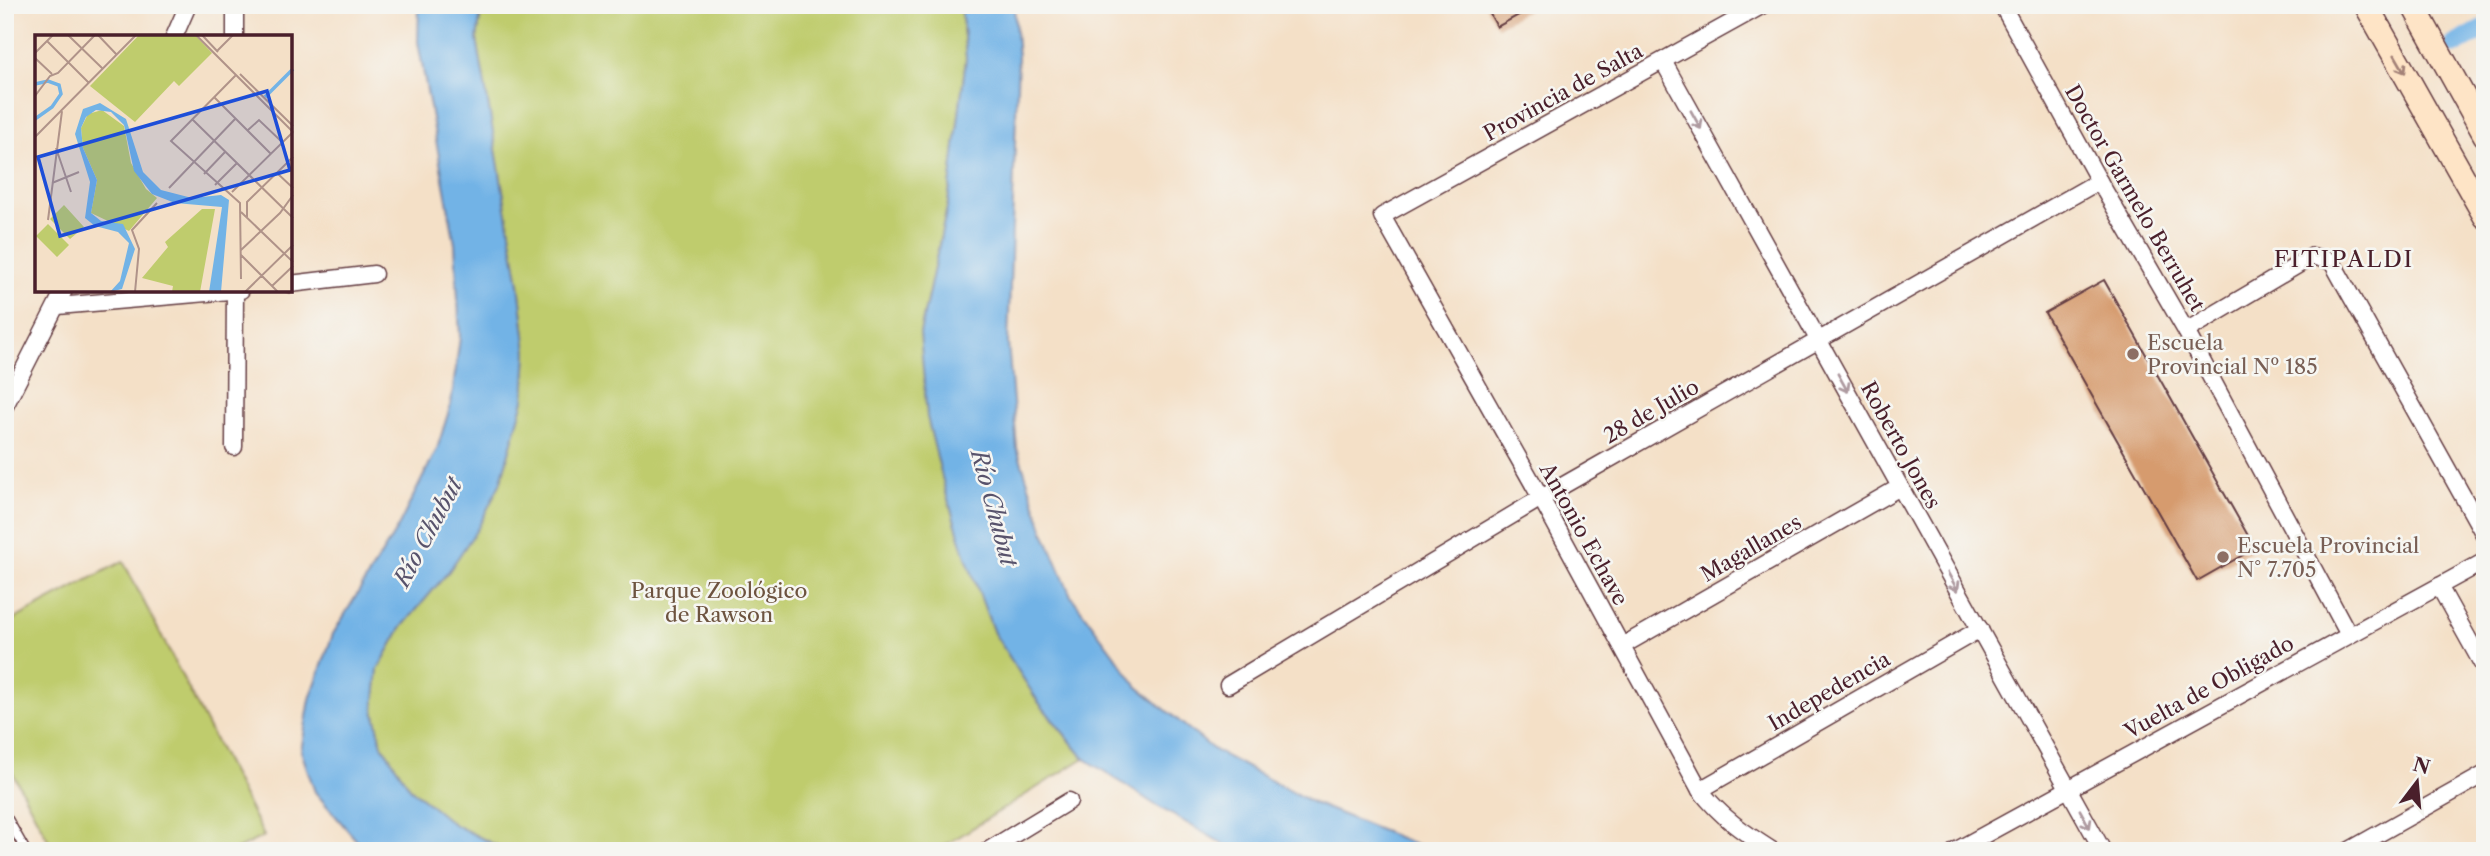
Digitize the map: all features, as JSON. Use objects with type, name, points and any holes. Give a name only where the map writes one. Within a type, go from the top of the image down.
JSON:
[{"type":"main road","points":[[2404,5],[2371,14],[2485,216]]},
{"type":"main road","points":[[2413,5],[2485,135]]},
{"type":"street","points":[[175,35],[188,5]]},
{"type":"street","points":[[232,5],[235,12],[235,35]]},
{"type":"street","name":"Provincia de Salta","points":[[1382,216],[1763,5]]},
{"type":"street","name":"Doctor Garmelo Berruhet","points":[[2002,5],[2186,331],[2349,635]]},
{"type":"street","name":"Roberto Jones","points":[[1663,61],[2103,851]]},
{"type":"street","name":"28 de Julio","points":[[1228,685],[1541,498],[2099,181]]},
{"type":"street","name":"Antonio Echave","points":[[1382,216],[1541,498],[1700,790],[1716,811],[1732,825],[1773,851]]},
{"type":"street","points":[[2186,331],[2313,256],[2332,262],[2485,536]]},
{"type":"street","points":[[292,284],[374,274]]},
{"type":"street","points":[[5,406],[61,298],[210,292]]},
{"type":"street","points":[[234,447],[235,292]]},
{"type":"street","name":"Magallanes","points":[[1622,646],[1900,487]]},
{"type":"street","name":"Vuelta de Obligado","points":[[1955,851],[2485,561]]},
{"type":"street","points":[[2439,586],[2485,668]]},
{"type":"street","name":"Indepedencia","points":[[1700,790],[1980,629]]},
{"type":"street","points":[[2354,849],[2485,774]]},
{"type":"street","points":[[987,851],[1069,802]]},
{"type":"lane","points":[[5,814],[26,851]]},
{"type":"green space","name":"Parque Zoológico de Rawson","points":[[482,5],[961,5],[966,58],[948,203],[920,332],[946,493],[994,633],[1039,703],[1084,758],[936,851],[507,851],[453,824],[410,788],[382,745],[374,710],[378,669],[401,628],[449,571],[477,528],[500,484],[524,400],[527,352],[519,284],[477,39]]},
{"type":"green space","points":[[123,561],[264,836],[234,851],[54,851],[5,759],[5,624]]},
{"type":"water","name":"Río Chubut","points":[[419,5],[482,5],[477,39],[519,284],[527,352],[524,400],[500,484],[478,528],[449,571],[401,628],[378,669],[374,710],[382,745],[410,788],[453,824],[507,851],[369,851],[357,841],[315,792],[301,751],[310,699],[333,634],[398,527],[437,449],[451,404],[460,337],[455,244],[418,42]]},
{"type":"water","name":"Río Chubut","points":[[961,5],[1014,5],[1018,58],[1008,343],[1017,448],[1044,532],[1071,596],[1138,687],[1214,750],[1313,803],[1432,851],[1236,851],[1157,806],[1084,758],[1039,703],[994,633],[946,493],[927,417],[920,333],[948,203],[966,58]]},
{"type":"building","points":[[1485,5],[1537,5],[1497,27]]},
{"type":"building","points":[[2104,280],[2255,548],[2197,581],[2045,313]]},
{"type":"waterway","points":[[2454,45],[2485,28]]},
{"type":"place","name":"Escuela Provincial Nº 185","points":[[2133,354]]},
{"type":"place","name":"Escuela Provincial N° 7.705","points":[[2223,557]]},
{"type":"district","name":"FITIPALDI","points":[[2344,259]]}]
